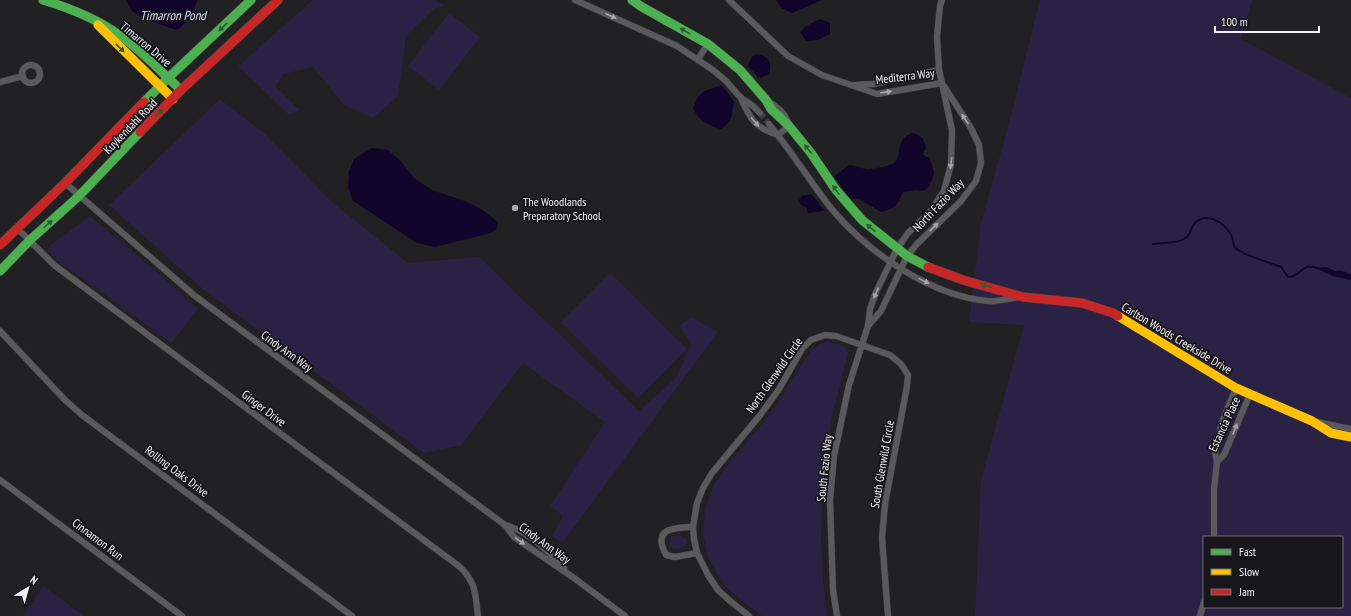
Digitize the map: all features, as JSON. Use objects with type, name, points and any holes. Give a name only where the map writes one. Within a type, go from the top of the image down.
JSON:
[{"type":"street","name":"Timarron Drive","points":[[43,0],[59,4],[118,33],[141,52],[181,90]]},
{"type":"street","name":"Kuykendahl Road","points":[[0,245],[65,183],[168,78],[251,0]]},
{"type":"street","name":"Kuykendahl Road","points":[[0,271],[30,240],[79,196],[181,90],[278,0]]},
{"type":"street","points":[[575,0],[677,46],[698,59],[726,81],[741,98],[753,106],[760,114]]},
{"type":"street","name":"Carlton Woods Creekside Drive","points":[[632,0],[708,44],[740,70],[766,100],[771,109],[789,126],[811,153],[848,205],[878,234],[907,256],[933,270],[1024,297],[1082,303],[1112,313],[1236,388],[1312,421],[1331,433],[1351,437]]},
{"type":"street","name":"Mediterra Way","points":[[729,0],[788,56],[822,75],[877,94],[942,83]]},
{"type":"street","name":"North Fazio Way","points":[[897,249],[908,233],[930,212],[944,191],[951,164],[952,130],[939,70],[937,36],[942,0]]},
{"type":"street","name":"Timarron Drive","points":[[93,20],[173,99]]},
{"type":"street","points":[[698,59],[708,44]]},
{"type":"street","name":"Mediterra Way","points":[[848,85],[874,84],[939,70]]},
{"type":"street","points":[[0,82],[23,76]]},
{"type":"street","name":"North Fazio Way","points":[[907,256],[960,201],[976,181],[981,163],[979,145],[971,128],[942,83]]},
{"type":"street","points":[[741,98],[747,111],[757,126],[766,132],[778,135],[789,126]]},
{"type":"street","name":"Carlton Woods Creekside Drive","points":[[769,124],[834,213],[870,248],[890,262],[926,282],[961,296],[989,301],[1024,297]]},
{"type":"street","name":"Cindy Ann Way","points":[[65,183],[195,296],[505,525],[519,529],[543,547],[574,578],[625,616]]},
{"type":"street","name":"Ginger Drive","points":[[18,228],[54,265],[460,567],[469,576],[474,586],[478,616]]},
{"type":"street","name":"South Fazio Way","points":[[837,616],[833,590],[830,500],[834,456],[847,392],[861,344],[868,326],[870,309],[876,292],[897,249]]},
{"type":"street","name":"South Fazio Way","points":[[868,326],[881,311],[907,256]]},
{"type":"street","name":"Rolling Oaks Drive","points":[[0,331],[65,400],[82,415],[352,616]]},
{"type":"street","name":"North Glenwild Circle","points":[[693,526],[697,503],[703,488],[712,473],[761,414],[779,389],[802,350],[811,340],[825,335],[836,336],[861,344]]},
{"type":"street","name":"South Glenwild Circle","points":[[861,344],[890,355],[901,364],[908,375],[885,504],[882,538],[888,616]]},
{"type":"street","name":"Estancia Place","points":[[1214,536],[1214,489],[1217,462],[1215,452],[1221,425],[1236,388]]},
{"type":"street","name":"Estancia Place","points":[[1217,462],[1224,455],[1250,394]]},
{"type":"street","name":"Carlton Woods Creekside Drive","points":[[1312,421],[1351,429]]},
{"type":"street","name":"Cinnamon Run","points":[[0,480],[182,616]]},
{"type":"street","points":[[698,553],[676,557],[666,554],[661,544],[663,535],[671,528],[693,526],[694,539],[698,553],[708,575],[718,590],[750,616]]},
{"type":"street","points":[[1200,616],[1203,606]]},
{"type":"shaded area","points":[[313,0],[436,0],[444,6],[435,8],[406,36],[398,96],[373,118],[344,105],[313,67],[284,74],[275,86],[299,110],[289,115],[238,66]]},
{"type":"shaded area","points":[[1040,0],[1252,0],[1241,39],[1351,98],[1351,616],[975,616],[981,480],[1024,325],[969,322],[981,223],[1007,131]]},
{"type":"shaded area","points":[[449,13],[480,37],[439,90],[408,66]]},
{"type":"shaded area","points":[[220,99],[265,134],[332,202],[408,263],[479,257],[639,411],[676,378],[691,345],[680,326],[691,317],[718,332],[562,543],[552,536],[563,516],[550,506],[605,422],[523,363],[461,445],[424,453],[204,290],[109,205]]},
{"type":"shaded area","points":[[90,216],[135,253],[198,309],[171,343],[53,257],[47,248]]},
{"type":"shaded area","points":[[610,273],[687,349],[638,398],[561,322]]},
{"type":"shaded area","points":[[827,342],[843,346],[848,353],[832,416],[823,477],[821,539],[827,616],[762,616],[731,592],[720,579],[708,558],[703,533],[705,508],[714,485],[723,471],[773,410],[811,350],[820,344]]},
{"type":"shaded area","points":[[680,535],[686,538],[687,544],[684,548],[672,548],[669,544],[670,539],[673,536]]},
{"type":"shaded area","points":[[43,586],[84,616],[23,616]]},
{"type":"water","name":"Timarron Pond","points":[[126,0],[198,0],[186,22],[176,30],[142,18],[132,11]]},
{"type":"water","points":[[776,0],[822,0],[792,13],[781,8]]},
{"type":"water","points":[[820,19],[830,23],[830,34],[818,40],[806,41],[800,32],[806,26]]},
{"type":"water","points":[[758,54],[768,59],[770,64],[769,74],[760,78],[734,102],[732,117],[729,122],[721,129],[708,124],[701,119],[693,108],[698,97],[704,91],[722,85],[748,66],[752,56]]},
{"type":"water","points":[[912,133],[921,137],[924,141],[926,149],[923,154],[926,157],[929,157],[932,165],[934,173],[927,189],[922,191],[916,190],[903,192],[895,206],[881,212],[861,200],[851,198],[824,211],[808,213],[807,208],[801,205],[799,200],[802,196],[811,194],[849,165],[870,169],[894,163],[897,160],[901,143],[906,136]]},
{"type":"water","points":[[371,148],[388,150],[401,161],[414,178],[432,190],[465,201],[481,209],[498,222],[497,228],[491,233],[435,247],[417,243],[353,201],[348,187],[349,171],[354,159]]},
{"type":"water","points":[[1322,267],[1345,272],[1351,275],[1351,280],[1332,276],[1318,269]]},
{"type":"pier","points":[[746,65],[761,79],[735,103],[721,84]]},
{"type":"pier","points":[[833,175],[852,201],[826,212],[810,192]]},
{"type":"waterway","points":[[1153,244],[1181,241],[1186,238],[1194,224],[1199,220],[1209,218],[1219,222],[1227,229],[1231,235],[1235,248],[1245,254],[1281,267],[1288,277],[1293,276],[1308,267],[1320,269]]},
{"type":"tunnel","points":[[760,113],[769,124]]},
{"type":"traffic: fast","points":[[43,0],[87,16],[117,33],[181,90]]},
{"type":"traffic: fast","points":[[144,102],[251,0]]},
{"type":"traffic: fast","points":[[632,0],[708,44],[740,70],[766,100],[771,109],[789,126],[811,153],[836,190],[862,220],[907,256],[928,267]]},
{"type":"traffic: fast","points":[[0,271],[30,240],[79,196],[140,132]]},
{"type":"traffic: slow","points":[[98,25],[173,99]]},
{"type":"traffic: slow","points":[[1118,316],[1236,388],[1312,421],[1331,433],[1351,437]]},
{"type":"traffic: jam","points":[[140,132],[181,90],[278,0]]},
{"type":"traffic: jam","points":[[0,245],[65,183],[144,102]]},
{"type":"traffic: jam","points":[[928,267],[963,280],[1023,297],[1082,303],[1118,316]]},
{"type":"place","name":"The Woodlands Preparatory School","points":[[515,208]]}]
